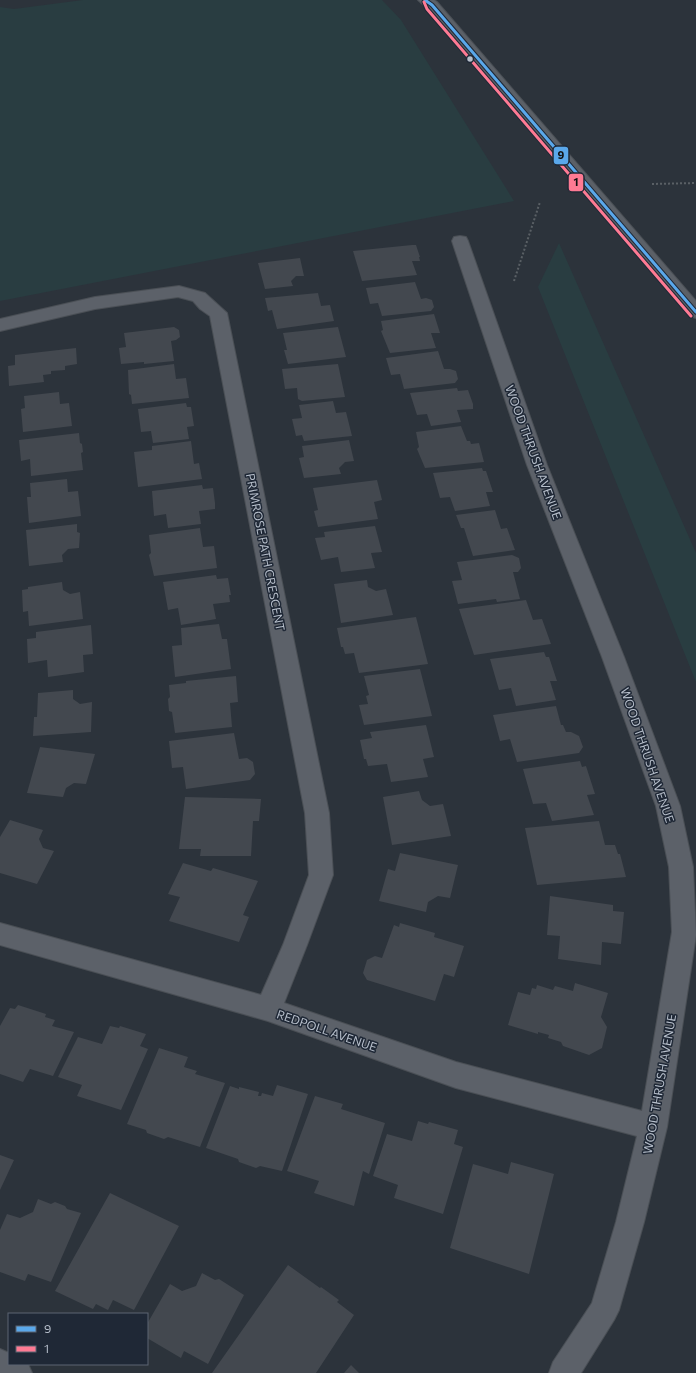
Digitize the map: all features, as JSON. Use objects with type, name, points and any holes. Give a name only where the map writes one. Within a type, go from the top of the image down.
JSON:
[{"type":"main road","points":[[429,2],[696,312]]},
{"type":"street","name":"WOOD THRUSH AVENUE","points":[[460,241],[537,465],[613,657],[668,806],[681,867],[684,932],[653,1127],[630,1222],[604,1310],[564,1373]]},
{"type":"street","name":"PRIMROSE PATH CRESCENT","points":[[0,325],[95,303],[179,291],[199,297],[206,305],[218,313],[318,813],[321,875],[295,945],[268,1009]]},
{"type":"street","name":"REDPOLL AVENUE","points":[[0,934],[268,1009],[456,1075],[653,1127]]},
{"type":"street","points":[[0,1364],[17,1373]]},
{"type":"path","points":[[652,184],[696,183]]},
{"type":"path","points":[[514,281],[540,202]]},
{"type":"green space","points":[[83,0],[382,0],[401,20],[514,201],[0,301],[0,7],[14,9]]},
{"type":"green space","points":[[559,243],[696,553],[696,682],[538,287]]},
{"type":"building","points":[[416,245],[420,257],[420,261],[412,261],[417,275],[362,281],[353,251]]},
{"type":"building","points":[[300,258],[304,276],[296,276],[291,281],[293,286],[265,289],[258,263]]},
{"type":"building","points":[[415,282],[421,299],[426,298],[432,300],[434,307],[431,311],[382,316],[378,303],[370,304],[366,288]]},
{"type":"building","points":[[318,293],[321,306],[330,305],[334,321],[277,329],[272,310],[268,311],[265,298]]},
{"type":"building","points":[[434,314],[440,333],[431,333],[436,348],[390,353],[381,331],[383,330],[381,321]]},
{"type":"building","points":[[174,327],[179,330],[180,337],[171,341],[174,361],[144,364],[144,362],[121,364],[119,348],[126,347],[124,333]]},
{"type":"building","points":[[338,327],[346,357],[288,364],[284,350],[287,350],[283,333]]},
{"type":"building","points":[[76,348],[77,364],[65,366],[65,370],[51,371],[51,374],[43,375],[44,382],[9,386],[8,366],[15,365],[15,355]]},
{"type":"building","points":[[438,351],[444,369],[456,371],[458,379],[455,383],[404,389],[400,374],[391,375],[386,358]]},
{"type":"building","points":[[174,364],[176,379],[186,378],[189,398],[132,404],[131,395],[129,394],[128,370]]},
{"type":"building","points":[[338,364],[345,397],[302,401],[298,399],[297,388],[285,389],[282,369]]},
{"type":"building","points":[[457,388],[458,391],[468,390],[473,404],[473,409],[457,410],[461,422],[431,426],[427,414],[417,415],[410,393]]},
{"type":"building","points":[[59,392],[60,404],[69,403],[72,426],[23,432],[21,409],[25,408],[24,396]]},
{"type":"building","points":[[333,401],[336,413],[346,412],[352,436],[304,441],[302,435],[296,436],[292,419],[302,418],[299,405]]},
{"type":"building","points":[[186,403],[187,407],[191,407],[194,426],[187,427],[189,439],[153,443],[151,431],[141,432],[138,409]]},
{"type":"building","points":[[461,426],[467,441],[470,441],[471,444],[479,443],[484,462],[425,468],[417,449],[419,447],[416,432]]},
{"type":"building","points":[[79,433],[83,452],[81,453],[83,470],[31,476],[30,459],[21,461],[19,440]]},
{"type":"building","points":[[349,440],[354,461],[345,462],[339,468],[341,474],[304,478],[299,458],[304,457],[302,446]]},
{"type":"building","points":[[191,441],[194,464],[199,463],[202,479],[138,487],[134,452],[152,450],[152,446]]},
{"type":"building","points":[[482,468],[483,471],[486,471],[493,492],[486,492],[490,506],[455,511],[450,497],[440,498],[433,473]]},
{"type":"building","points":[[67,479],[68,492],[78,491],[81,516],[29,523],[27,497],[31,497],[30,483]]},
{"type":"building","points":[[377,480],[382,500],[374,502],[378,519],[318,527],[314,511],[318,510],[313,488]]},
{"type":"building","points":[[202,485],[203,489],[213,488],[215,509],[199,511],[201,524],[168,528],[166,514],[154,516],[152,491]]},
{"type":"building","points":[[495,510],[501,529],[507,528],[515,550],[473,556],[464,528],[461,528],[456,515]]},
{"type":"building","points":[[77,524],[77,532],[80,533],[79,548],[68,549],[62,555],[63,562],[29,566],[26,530]]},
{"type":"building","points":[[375,526],[382,552],[371,553],[375,568],[341,572],[338,557],[321,560],[315,538],[325,537],[324,532]]},
{"type":"building","points":[[200,528],[203,547],[214,546],[217,568],[154,576],[149,555],[151,553],[149,535]]},
{"type":"building","points":[[512,555],[519,558],[521,568],[518,572],[513,572],[520,599],[497,602],[496,599],[458,604],[452,581],[462,580],[457,562]]},
{"type":"building","points":[[216,575],[217,579],[228,578],[231,595],[229,595],[230,602],[213,604],[216,619],[181,625],[178,608],[168,610],[163,582]]},
{"type":"building","points":[[367,580],[368,587],[376,591],[386,589],[393,615],[341,623],[334,584]]},
{"type":"building","points":[[62,582],[63,590],[70,594],[80,592],[83,619],[29,626],[28,611],[23,612],[22,590],[28,589],[28,587]]},
{"type":"building","points":[[526,600],[533,620],[542,619],[551,644],[474,655],[459,609]]},
{"type":"building","points":[[416,617],[428,664],[359,673],[354,653],[345,654],[343,647],[341,647],[337,628]]},
{"type":"building","points":[[219,624],[222,639],[227,639],[231,669],[175,677],[172,646],[182,645],[181,628]]},
{"type":"building","points":[[91,625],[93,654],[83,655],[84,672],[48,677],[47,660],[28,663],[27,639],[36,638],[36,632]]},
{"type":"building","points":[[544,652],[546,657],[549,657],[557,681],[550,681],[556,700],[516,706],[511,688],[499,690],[490,659]]},
{"type":"building","points":[[420,669],[432,716],[364,725],[359,705],[368,704],[366,696],[369,695],[364,676]]},
{"type":"building","points":[[236,676],[238,702],[230,703],[232,727],[175,733],[172,712],[169,711],[169,685],[186,683],[186,681]]},
{"type":"building","points":[[73,690],[73,699],[80,704],[92,702],[91,732],[33,736],[34,717],[37,717],[38,693]]},
{"type":"building","points":[[556,706],[561,725],[563,725],[566,732],[571,732],[579,736],[583,747],[579,753],[517,762],[510,739],[500,741],[493,715]]},
{"type":"building","points":[[426,725],[434,757],[423,759],[428,777],[391,782],[387,764],[368,766],[366,759],[364,759],[360,740],[372,738],[370,732]]},
{"type":"building","points":[[234,733],[239,759],[247,758],[253,762],[255,774],[250,780],[186,789],[183,767],[172,768],[169,741]]},
{"type":"building","points":[[40,747],[95,754],[86,784],[74,783],[66,788],[63,797],[27,793]]},
{"type":"building","points":[[580,761],[582,767],[586,766],[595,794],[587,795],[594,815],[552,821],[546,803],[533,804],[523,769]]},
{"type":"building","points":[[419,791],[422,800],[430,806],[443,804],[451,836],[392,845],[383,797]]},
{"type":"building","points":[[185,797],[261,799],[259,821],[253,821],[251,856],[200,856],[201,849],[179,849]]},
{"type":"building","points":[[10,820],[43,830],[39,839],[43,848],[54,851],[37,884],[0,873],[0,837]]},
{"type":"building","points":[[599,821],[605,845],[615,845],[618,854],[620,854],[626,877],[537,885],[525,828]]},
{"type":"building","points":[[400,853],[458,865],[450,898],[438,896],[428,902],[426,912],[379,901],[388,869],[395,871]]},
{"type":"building","points":[[183,863],[211,871],[213,868],[258,881],[243,915],[249,917],[239,942],[169,921],[180,897],[168,894]]},
{"type":"building","points":[[550,896],[613,905],[613,911],[624,912],[621,944],[602,942],[601,965],[558,959],[560,936],[547,935]]},
{"type":"building","points":[[400,923],[435,933],[434,937],[464,946],[454,977],[444,974],[435,1001],[367,980],[363,973],[367,960],[375,956],[382,958],[394,925],[399,927]]},
{"type":"building","points":[[575,983],[608,993],[601,1017],[607,1027],[602,1048],[589,1055],[563,1046],[561,1042],[548,1038],[549,1035],[538,1032],[538,1034],[508,1025],[518,992],[530,995],[532,988],[536,989],[537,985],[553,990],[555,986],[573,991]]},
{"type":"building","points":[[18,1005],[46,1014],[45,1017],[55,1020],[52,1026],[74,1032],[53,1076],[30,1069],[23,1082],[0,1074],[0,1026],[10,1008],[15,1009]]},
{"type":"building","points":[[110,1026],[119,1028],[120,1026],[146,1034],[140,1046],[148,1049],[121,1110],[77,1096],[82,1085],[58,1077],[78,1037],[102,1044]]},
{"type":"building","points":[[159,1048],[188,1057],[184,1067],[197,1071],[195,1074],[225,1083],[200,1147],[168,1137],[164,1139],[147,1133],[146,1130],[127,1124]]},
{"type":"building","points":[[277,1085],[308,1094],[282,1171],[260,1166],[256,1168],[239,1162],[238,1159],[206,1148],[230,1086],[259,1092],[258,1096],[261,1096],[262,1093],[273,1096]]},
{"type":"building","points":[[315,1096],[343,1104],[341,1109],[385,1123],[369,1174],[363,1171],[354,1206],[314,1193],[319,1181],[287,1171]]},
{"type":"building","points":[[418,1121],[428,1124],[429,1122],[458,1130],[454,1144],[463,1147],[443,1214],[394,1198],[398,1185],[373,1176],[387,1134],[412,1141]]},
{"type":"building","points":[[0,1155],[14,1160],[0,1190]]},
{"type":"building","points":[[511,1162],[554,1174],[529,1274],[450,1248],[473,1164],[508,1174]]},
{"type":"building","points":[[110,1193],[179,1226],[134,1310],[113,1300],[108,1310],[96,1304],[93,1309],[55,1291]]},
{"type":"building","points":[[38,1199],[51,1204],[55,1202],[65,1206],[67,1209],[81,1213],[51,1282],[28,1274],[25,1281],[0,1272],[0,1230],[7,1214],[20,1218],[33,1212]]},
{"type":"building","points":[[288,1265],[339,1300],[337,1302],[354,1315],[316,1373],[212,1373]]},
{"type":"building","points":[[202,1273],[215,1280],[219,1279],[244,1295],[208,1364],[184,1351],[181,1358],[148,1339],[148,1322],[170,1284],[182,1291],[196,1286]]},
{"type":"building","points":[[351,1365],[359,1373],[344,1373]]},
{"type":"transit line","name":"9","points":[[425,0],[432,5],[696,312]]},
{"type":"transit line","name":"1","points":[[424,2],[427,9],[691,316]]}]
